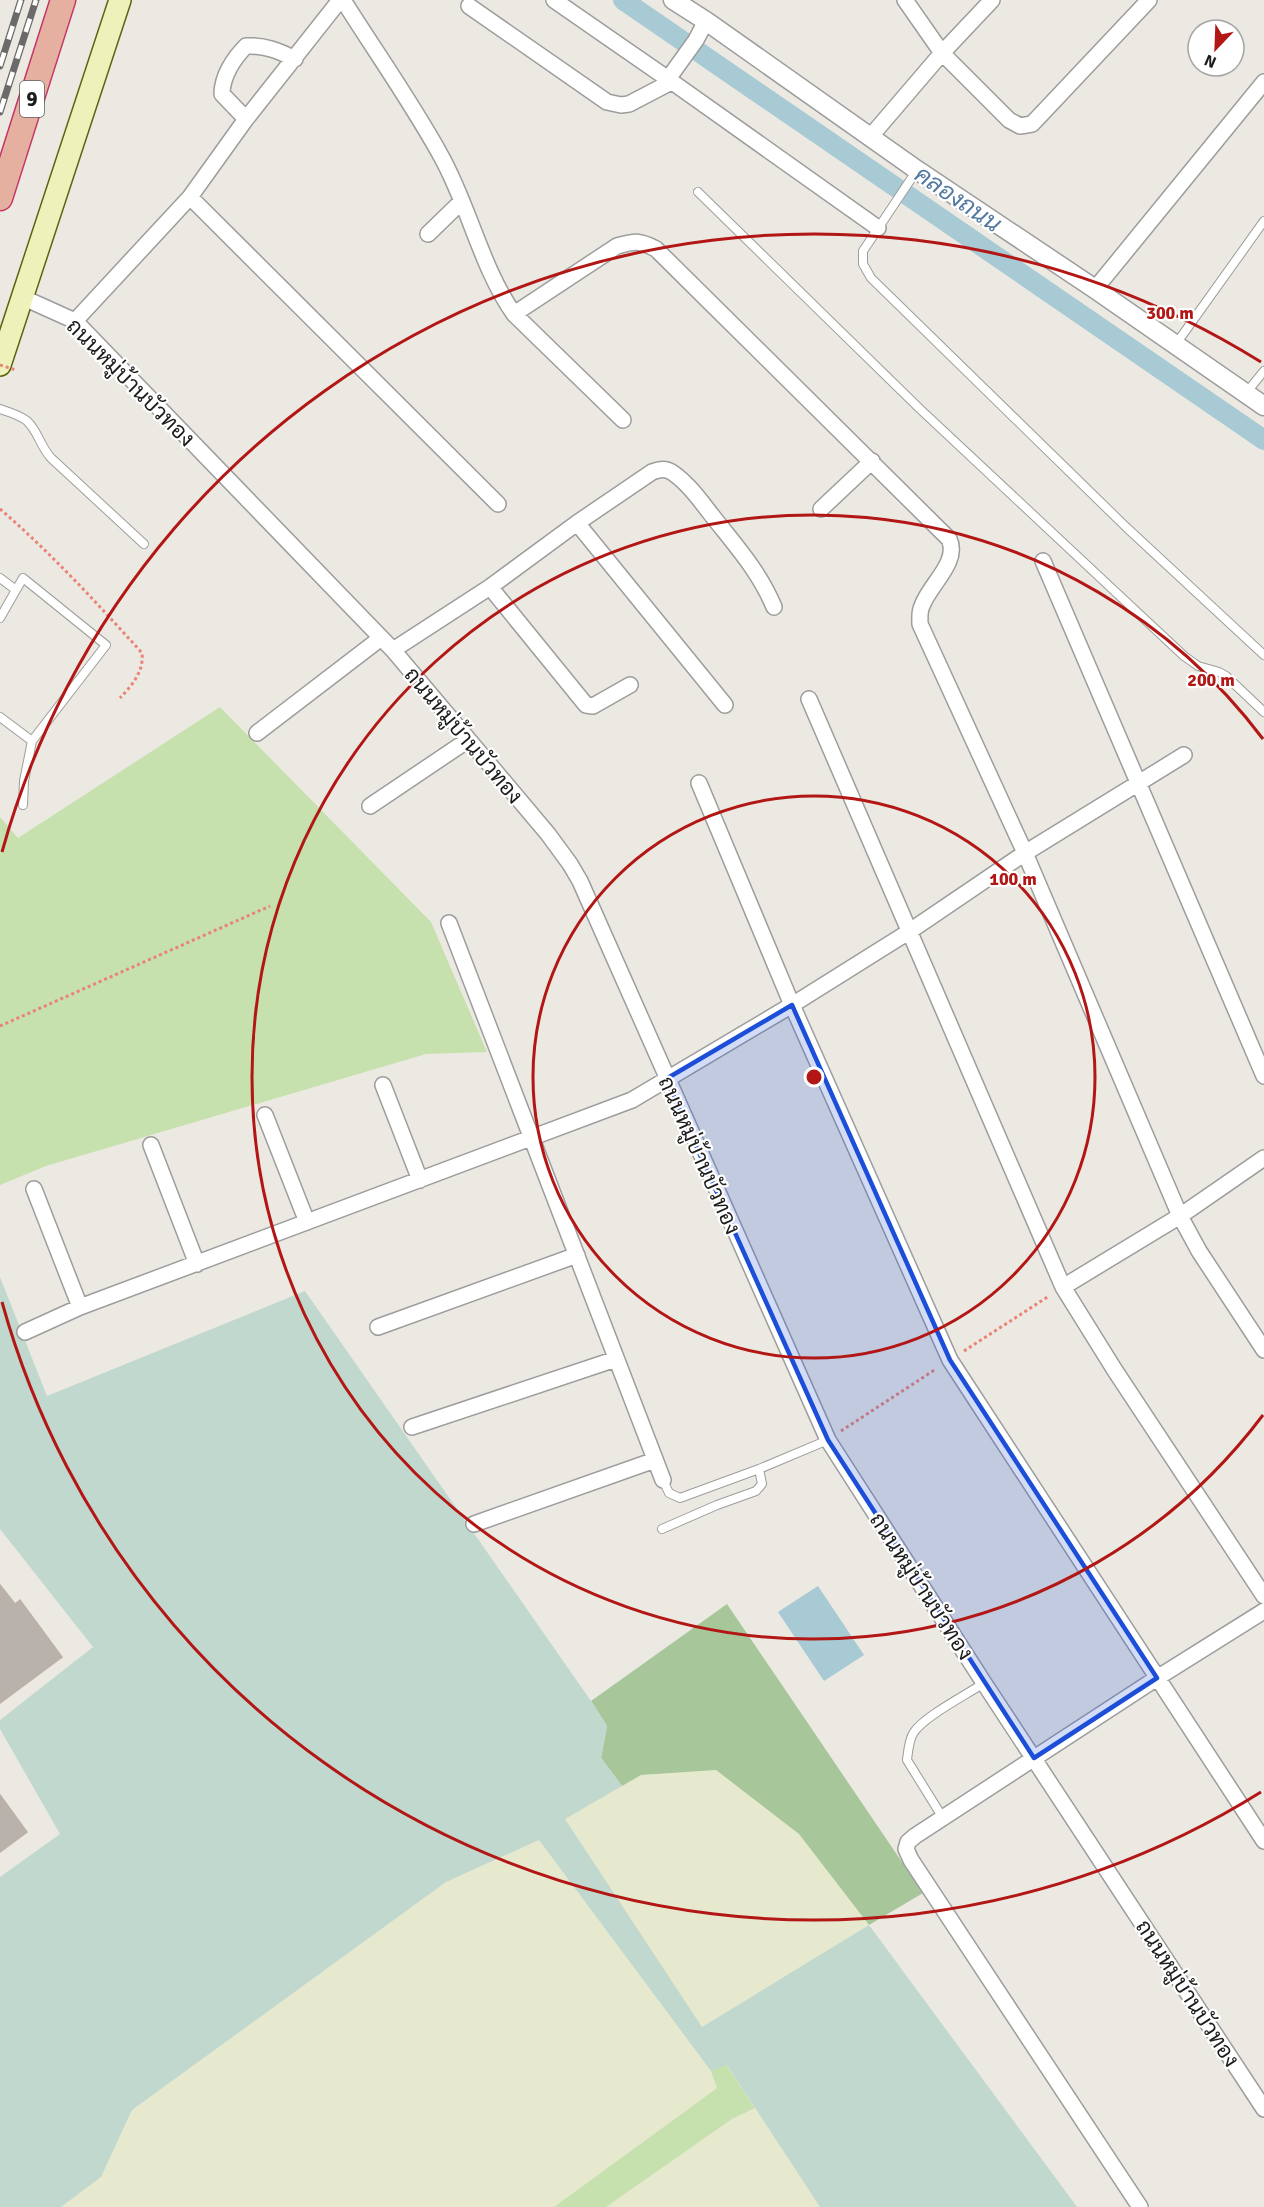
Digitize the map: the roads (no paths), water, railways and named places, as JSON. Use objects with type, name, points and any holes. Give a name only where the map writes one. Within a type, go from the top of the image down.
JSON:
[{"type":"highway","name":"9","points":[[0,198],[63,0]]},
{"type":"main road","points":[[5,367],[24,298],[120,0]]},
{"type":"street","points":[[75,321],[190,197],[246,119],[341,0],[441,156],[501,295],[514,314],[623,420]]},
{"type":"street","points":[[554,0],[878,228]]},
{"type":"street","points":[[905,0],[942,53],[1009,120],[1020,126],[1032,124],[1149,0]]},
{"type":"street","points":[[871,136],[942,53],[992,0]]},
{"type":"street","points":[[678,1],[917,170],[1264,406]]},
{"type":"street","points":[[469,6],[608,102],[621,105],[629,104],[670,80],[706,21]]},
{"type":"street","points":[[246,119],[222,94],[222,85],[236,57],[246,46],[257,45],[272,48],[295,58]]},
{"type":"street","points":[[1095,289],[1264,82]]},
{"type":"street","points":[[190,197],[498,504]]},
{"type":"street","points":[[428,234],[462,201]]},
{"type":"street","points":[[514,314],[617,246],[633,241],[643,242],[656,249],[949,539],[952,545],[949,561],[922,605],[920,624],[1025,853],[1180,1216],[1199,1251],[1264,1350]]},
{"type":"street","name":"ถนนหมู่บ้านบัวทอง","points":[[24,298],[75,321],[393,650],[549,834],[570,864],[580,881],[828,1440],[984,1683],[1264,2109]]},
{"type":"street","points":[[820,509],[872,461]]},
{"type":"street","points":[[393,650],[490,587],[577,523],[652,472],[662,468],[673,472],[701,501],[755,569],[774,607]]},
{"type":"street","points":[[577,523],[725,705]]},
{"type":"street","points":[[1043,561],[1264,1076]]},
{"type":"street","points":[[490,587],[586,705],[593,706],[630,685]]},
{"type":"street","points":[[257,733],[381,638]]},
{"type":"street","points":[[809,699],[1064,1287],[1114,1369],[1264,1596]]},
{"type":"street","points":[[370,806],[468,740]]},
{"type":"street","points":[[25,1332],[80,1307],[632,1100],[792,1005],[910,931],[1025,853],[1184,755]]},
{"type":"street","points":[[699,783],[792,1005],[950,1360],[1264,1841]]},
{"type":"street","points":[[449,923],[663,1480]]},
{"type":"street","points":[[383,1085],[420,1180]]},
{"type":"street","points":[[265,1115],[307,1222]]},
{"type":"street","points":[[151,1145],[197,1263]]},
{"type":"street","points":[[1064,1287],[1180,1216],[1264,1158]]},
{"type":"street","points":[[34,1189],[80,1307]]},
{"type":"street","points":[[378,1327],[577,1255]]},
{"type":"street","points":[[411,1427],[616,1359]]},
{"type":"street","points":[[474,1524],[655,1460]]},
{"type":"street","points":[[1140,2207],[911,1860],[906,1849],[908,1842],[943,1818],[1264,1611]]},
{"type":"lane","points":[[917,170],[863,251],[863,264],[871,278],[1126,527],[1264,655]]},
{"type":"lane","points":[[698,192],[920,409],[1184,656],[1198,666],[1226,676],[1264,712]]},
{"type":"lane","points":[[1176,344],[1264,221]]},
{"type":"lane","points":[[1246,393],[1264,371]]},
{"type":"lane","points":[[0,409],[25,420],[33,428],[42,449],[144,544]]},
{"type":"lane","points":[[0,578],[16,590]]},
{"type":"lane","points":[[0,618],[23,578],[106,645],[32,741],[24,781],[23,805]]},
{"type":"lane","points":[[0,717],[32,741]]},
{"type":"lane","points":[[663,1480],[669,1493],[680,1498],[759,1469],[828,1440]]},
{"type":"lane","points":[[662,1529],[717,1504],[756,1491],[762,1484],[759,1469]]},
{"type":"lane","points":[[943,1818],[907,1760],[911,1739],[914,1732],[925,1722],[984,1683]]},
{"type":"water","points":[[818,1586],[864,1655],[824,1681],[778,1612]]},
{"type":"waterway","name":"คลองถนน","points":[[623,0],[1264,440]]},
{"type":"railway","points":[[0,66],[21,0]]},
{"type":"railway","points":[[0,112],[36,0]]}]
